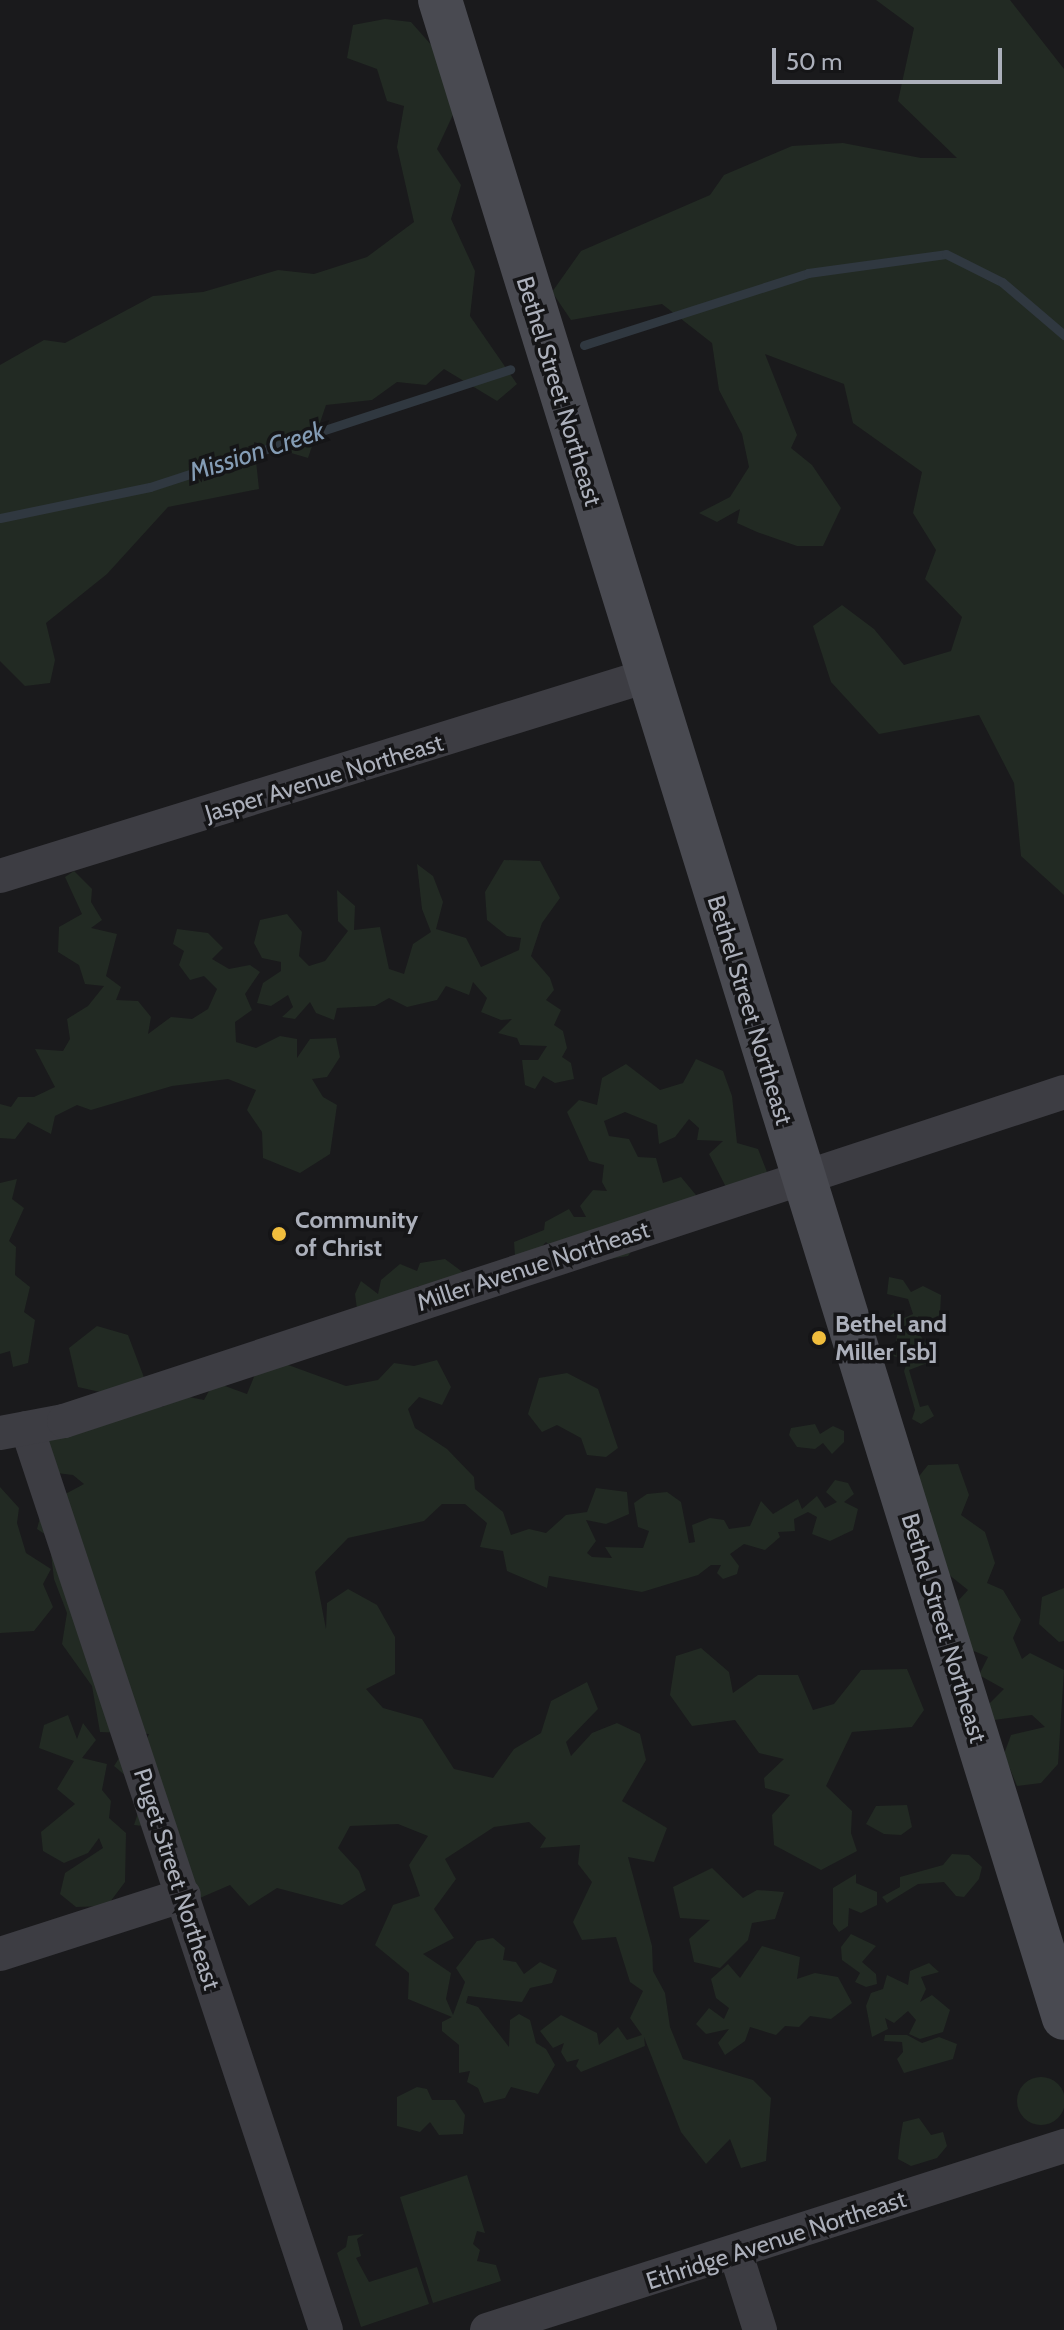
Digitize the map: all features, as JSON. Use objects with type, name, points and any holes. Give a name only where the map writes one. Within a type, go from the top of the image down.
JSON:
[{"type":"street","name":"Bethel Street Northeast","points":[[440,0],[1064,2018]]},
{"type":"street","name":"Jasper Avenue Northeast","points":[[0,876],[647,676]]},
{"type":"street","name":"Miller Avenue Northeast","points":[[14,1430],[64,1421],[1064,1092]]},
{"type":"street","name":"Puget Street Northeast","points":[[14,1430],[184,1895],[326,2330]]},
{"type":"street","points":[[0,1954],[184,1895]]},
{"type":"street","name":"Ethridge Avenue Northeast","points":[[487,2330],[736,2254],[1064,2146]]},
{"type":"street","points":[[736,2254],[760,2330]]},
{"type":"shaded area","points":[[876,0],[1010,0],[1064,69],[1064,895],[1021,856],[1014,783],[979,715],[879,734],[831,682],[813,626],[842,605],[874,629],[904,665],[951,651],[962,617],[925,579],[936,550],[913,513],[922,472],[853,423],[844,384],[765,354],[797,435],[791,448],[812,465],[841,508],[823,546],[797,546],[757,532],[737,523],[740,509],[717,522],[699,513],[730,497],[749,467],[742,434],[719,390],[712,343],[662,304],[571,320],[552,292],[581,251],[710,195],[724,175],[792,146],[843,143],[921,158],[957,158],[898,101],[914,28]]},
{"type":"shaded area","points":[[385,19],[411,22],[441,56],[458,104],[437,149],[461,185],[451,219],[475,271],[470,316],[517,384],[497,401],[444,369],[426,385],[397,382],[372,400],[326,405],[308,458],[254,442],[259,489],[168,507],[107,574],[46,623],[55,660],[50,683],[25,686],[0,661],[0,365],[44,340],[65,343],[153,296],[203,292],[278,270],[314,274],[367,257],[414,222],[397,147],[404,106],[387,101],[377,69],[347,58],[353,25]]},
{"type":"shaded area","points":[[504,860],[540,861],[560,898],[542,923],[531,956],[550,978],[554,990],[546,1000],[561,1010],[554,1025],[563,1031],[567,1048],[562,1057],[571,1063],[574,1079],[555,1083],[543,1076],[535,1089],[525,1085],[522,1060],[538,1060],[547,1046],[520,1045],[517,1038],[498,1033],[512,1019],[501,1020],[481,1012],[487,998],[473,982],[469,995],[446,986],[437,1000],[407,1007],[389,998],[375,1006],[337,1008],[334,1020],[316,1013],[310,1002],[295,1019],[282,1017],[293,1007],[288,995],[271,1006],[257,1003],[263,983],[281,971],[281,962],[262,958],[254,943],[260,920],[287,914],[302,932],[299,956],[309,966],[325,961],[348,931],[338,921],[337,890],[355,906],[354,930],[380,927],[389,969],[404,974],[413,944],[431,932],[422,909],[417,864],[433,876],[443,902],[436,929],[466,938],[481,967],[519,950],[521,938],[507,936],[487,920],[485,892]]},
{"type":"shaded area","points":[[74,871],[92,889],[91,902],[102,920],[91,928],[117,934],[106,976],[121,987],[116,1000],[138,1001],[151,1017],[148,1034],[171,1017],[192,1019],[208,1009],[217,989],[204,976],[190,980],[179,965],[184,951],[173,944],[177,929],[208,933],[223,948],[212,959],[229,969],[250,965],[260,972],[245,994],[252,1010],[235,1022],[236,1042],[256,1048],[280,1036],[297,1039],[297,1058],[310,1039],[336,1038],[340,1057],[327,1077],[312,1079],[323,1097],[337,1105],[330,1154],[300,1173],[263,1158],[262,1132],[247,1110],[256,1090],[228,1079],[172,1086],[91,1110],[77,1105],[55,1116],[51,1134],[28,1122],[15,1139],[0,1138],[0,1104],[11,1107],[18,1097],[34,1097],[55,1087],[35,1049],[63,1051],[70,1039],[67,1019],[88,1006],[104,986],[85,984],[79,965],[58,952],[59,927],[82,914],[65,877]]},
{"type":"shaded area","points":[[696,1059],[723,1071],[732,1096],[737,1143],[758,1149],[769,1177],[727,1189],[709,1154],[723,1141],[697,1140],[699,1128],[689,1119],[675,1137],[659,1144],[657,1125],[625,1112],[604,1121],[609,1136],[629,1139],[638,1157],[656,1158],[663,1183],[681,1177],[696,1195],[678,1224],[655,1218],[628,1256],[590,1262],[563,1260],[546,1242],[531,1258],[515,1256],[514,1242],[544,1230],[545,1222],[569,1209],[574,1217],[586,1217],[580,1206],[593,1190],[607,1191],[602,1182],[604,1165],[589,1161],[567,1112],[579,1100],[597,1105],[602,1078],[626,1064],[660,1090],[683,1083]]},
{"type":"shaded area","points":[[17,1179],[12,1199],[24,1208],[9,1241],[16,1247],[15,1275],[30,1287],[24,1312],[35,1320],[28,1363],[13,1367],[10,1351],[0,1354],[0,1183]]},
{"type":"shaded area","points":[[445,1259],[468,1276],[430,1292],[418,1286],[401,1301],[357,1309],[355,1294],[361,1281],[378,1294],[381,1280],[400,1264],[417,1271],[420,1263]]},
{"type":"shaded area","points":[[889,1277],[903,1280],[911,1292],[923,1286],[941,1295],[940,1315],[920,1324],[920,1335],[932,1352],[930,1362],[909,1370],[920,1407],[928,1405],[934,1416],[921,1424],[912,1419],[915,1410],[904,1371],[908,1360],[893,1356],[898,1331],[884,1330],[882,1323],[896,1311],[904,1318],[913,1314],[908,1299],[887,1294]]},
{"type":"shaded area","points":[[97,1326],[128,1335],[154,1404],[163,1407],[174,1394],[204,1400],[214,1382],[247,1394],[256,1372],[280,1362],[346,1386],[378,1380],[394,1363],[414,1366],[437,1360],[451,1387],[442,1405],[419,1397],[408,1409],[415,1428],[447,1449],[474,1477],[475,1489],[503,1512],[511,1535],[529,1529],[546,1533],[566,1515],[587,1512],[596,1488],[627,1492],[629,1514],[606,1524],[586,1520],[596,1541],[587,1553],[592,1557],[612,1558],[605,1547],[643,1548],[649,1531],[638,1527],[634,1503],[647,1494],[667,1492],[681,1502],[689,1543],[695,1542],[692,1525],[710,1518],[724,1520],[729,1529],[750,1526],[761,1501],[773,1514],[798,1499],[802,1509],[817,1496],[825,1508],[837,1502],[826,1492],[835,1480],[848,1483],[854,1494],[844,1502],[858,1509],[853,1530],[830,1541],[812,1534],[817,1517],[808,1512],[794,1519],[795,1531],[778,1532],[780,1537],[765,1550],[744,1544],[730,1554],[739,1566],[737,1574],[723,1579],[717,1573],[721,1565],[711,1565],[698,1575],[642,1592],[549,1576],[547,1588],[507,1571],[503,1551],[480,1547],[487,1523],[465,1504],[442,1504],[424,1521],[348,1538],[315,1572],[326,1629],[327,1603],[348,1589],[377,1605],[395,1637],[395,1674],[366,1689],[383,1708],[422,1719],[454,1769],[493,1778],[514,1749],[541,1733],[551,1701],[587,1682],[598,1709],[566,1742],[571,1756],[592,1733],[617,1723],[640,1734],[646,1760],[622,1801],[667,1828],[654,1862],[628,1857],[652,1946],[653,1971],[665,1993],[670,2027],[683,2059],[753,2080],[771,2098],[766,2161],[741,2168],[730,2139],[706,2164],[681,2132],[644,2037],[645,2046],[581,2072],[576,2066],[579,2059],[567,2062],[561,2052],[564,2043],[553,2048],[540,2031],[561,2015],[597,2033],[599,2045],[618,2027],[627,2040],[642,2035],[630,2018],[643,1991],[630,1982],[616,1937],[582,1940],[573,1922],[592,1882],[578,1864],[580,1845],[540,1848],[546,1838],[529,1822],[494,1827],[445,1859],[456,1879],[434,1909],[454,1938],[423,1954],[451,1973],[446,1999],[453,2015],[465,1982],[456,1968],[477,1941],[493,1938],[505,1948],[503,1960],[516,1962],[524,1974],[540,1962],[557,1970],[552,1983],[530,1988],[522,2002],[468,1996],[466,2003],[478,2007],[509,2047],[510,2020],[519,2014],[530,2020],[536,2043],[546,2049],[555,2065],[538,2094],[511,2087],[505,2098],[484,2103],[478,2088],[467,2082],[470,2071],[459,2073],[459,2045],[442,2031],[442,2022],[452,2017],[408,1999],[409,1973],[375,1945],[393,1905],[420,1896],[409,1865],[428,1836],[398,1824],[350,1826],[338,1848],[359,1871],[366,1890],[342,1905],[277,1888],[249,1906],[230,1885],[179,1907],[170,1829],[134,1825],[145,1792],[114,1766],[123,1752],[144,1745],[149,1734],[100,1732],[92,1686],[62,1644],[67,1613],[54,1579],[49,1537],[37,1529],[43,1506],[84,1484],[73,1475],[32,1470],[44,1444],[100,1392],[78,1387],[69,1348]]},
{"type":"shaded area","points":[[567,1373],[598,1389],[618,1448],[606,1457],[587,1455],[581,1438],[557,1425],[542,1432],[528,1414],[539,1378]]},
{"type":"shaded area","points":[[815,1424],[820,1434],[833,1426],[844,1431],[844,1442],[832,1454],[823,1443],[815,1449],[797,1447],[789,1435],[791,1428]]},
{"type":"shaded area","points":[[958,1464],[969,1495],[961,1515],[985,1532],[995,1563],[987,1583],[1003,1590],[1021,1620],[1013,1638],[1022,1659],[1030,1653],[1064,1670],[1058,1764],[1041,1783],[1017,1786],[1004,1754],[1011,1735],[1045,1727],[1032,1715],[994,1720],[988,1705],[1004,1689],[979,1675],[988,1657],[960,1645],[946,1614],[968,1590],[928,1558],[931,1511],[904,1495],[928,1465]]},
{"type":"shaded area","points":[[0,1487],[19,1508],[17,1523],[26,1553],[51,1569],[43,1584],[53,1607],[34,1631],[0,1633]]},
{"type":"shaded area","points":[[1064,1588],[1064,1641],[1059,1642],[1039,1624],[1042,1597]]},
{"type":"shaded area","points":[[701,1648],[729,1672],[733,1693],[758,1675],[798,1675],[813,1710],[834,1704],[861,1670],[907,1669],[924,1710],[912,1727],[852,1732],[826,1786],[852,1811],[851,1833],[857,1851],[821,1870],[774,1845],[772,1815],[790,1795],[765,1788],[764,1778],[784,1759],[759,1753],[735,1720],[692,1726],[670,1695],[676,1656]]},
{"type":"shaded area","points":[[68,1715],[77,1739],[83,1723],[96,1740],[82,1758],[107,1764],[102,1790],[111,1801],[109,1818],[126,1833],[125,1882],[107,1906],[76,1907],[60,1894],[65,1873],[103,1848],[99,1838],[88,1853],[64,1863],[43,1851],[41,1832],[75,1804],[57,1789],[74,1761],[39,1748],[44,1725]]},
{"type":"shaded area","points":[[907,1805],[912,1827],[901,1835],[884,1834],[866,1824],[876,1806]]},
{"type":"shaded area","points":[[952,1854],[969,1855],[982,1867],[979,1879],[964,1897],[956,1896],[944,1882],[918,1884],[887,1903],[882,1897],[900,1887],[900,1877],[943,1865]]},
{"type":"shaded area","points":[[712,1868],[743,1898],[757,1890],[784,1892],[775,1919],[752,1923],[748,1940],[720,1968],[694,1962],[689,1939],[710,1920],[680,1918],[673,1887]]},
{"type":"shaded area","points":[[856,1874],[856,1883],[877,1892],[877,1905],[861,1913],[849,1908],[848,1926],[839,1932],[833,1924],[833,1888]]},
{"type":"shaded area","points":[[851,1934],[876,1946],[862,1962],[876,1974],[877,1984],[866,1987],[855,1982],[860,1973],[842,1960],[841,1947]]},
{"type":"shaded area","points":[[762,1946],[800,1957],[797,1979],[815,1973],[838,1977],[852,2003],[831,2019],[810,2016],[799,2027],[785,2026],[776,2035],[750,2027],[745,2041],[725,2055],[718,2043],[729,2029],[706,2034],[696,2024],[709,2008],[724,2019],[729,2008],[716,1998],[711,1979],[728,1964],[740,1978]]},
{"type":"shaded area","points":[[929,1963],[939,1972],[921,1977],[926,1989],[920,2002],[932,1995],[950,2010],[943,2032],[920,2039],[909,2034],[916,2020],[908,2011],[894,2023],[885,2018],[888,2029],[872,2037],[866,2006],[871,1993],[883,1989],[887,1975],[908,1985],[910,1971]]},
{"type":"shaded area","points":[[885,2035],[907,2035],[922,2043],[939,2037],[957,2044],[953,2059],[904,2073],[897,2059],[903,2052],[902,2042],[884,2041]]},
{"type":"shaded area","points":[[1041,2077],[1058,2084],[1065,2101],[1058,2118],[1041,2125],[1024,2118],[1017,2101],[1024,2084]]},
{"type":"shaded area","points":[[417,2087],[427,2089],[432,2100],[455,2100],[465,2115],[463,2134],[439,2135],[430,2122],[420,2132],[397,2126],[397,2097]]},
{"type":"shaded area","points":[[919,2118],[931,2135],[943,2132],[947,2146],[937,2158],[911,2166],[898,2159],[903,2122]]},
{"type":"shaded area","points":[[467,2175],[485,2233],[477,2231],[473,2244],[480,2250],[477,2261],[496,2265],[501,2281],[433,2303],[400,2197]]},
{"type":"shaded area","points":[[364,2234],[357,2239],[361,2256],[356,2258],[369,2282],[417,2267],[429,2304],[361,2327],[337,2253],[346,2247],[348,2236]]},
{"type":"waterway","name":"Mission Creek","points":[[584,345],[808,273],[946,254],[1002,282],[1064,335]]},
{"type":"waterway","name":"Mission Creek","points":[[0,518],[150,487],[510,369]]},
{"type":"place","name":"Community of Christ","points":[[279,1234]]},
{"type":"place","name":"Bethel and Miller [sb]","points":[[819,1338]]}]
